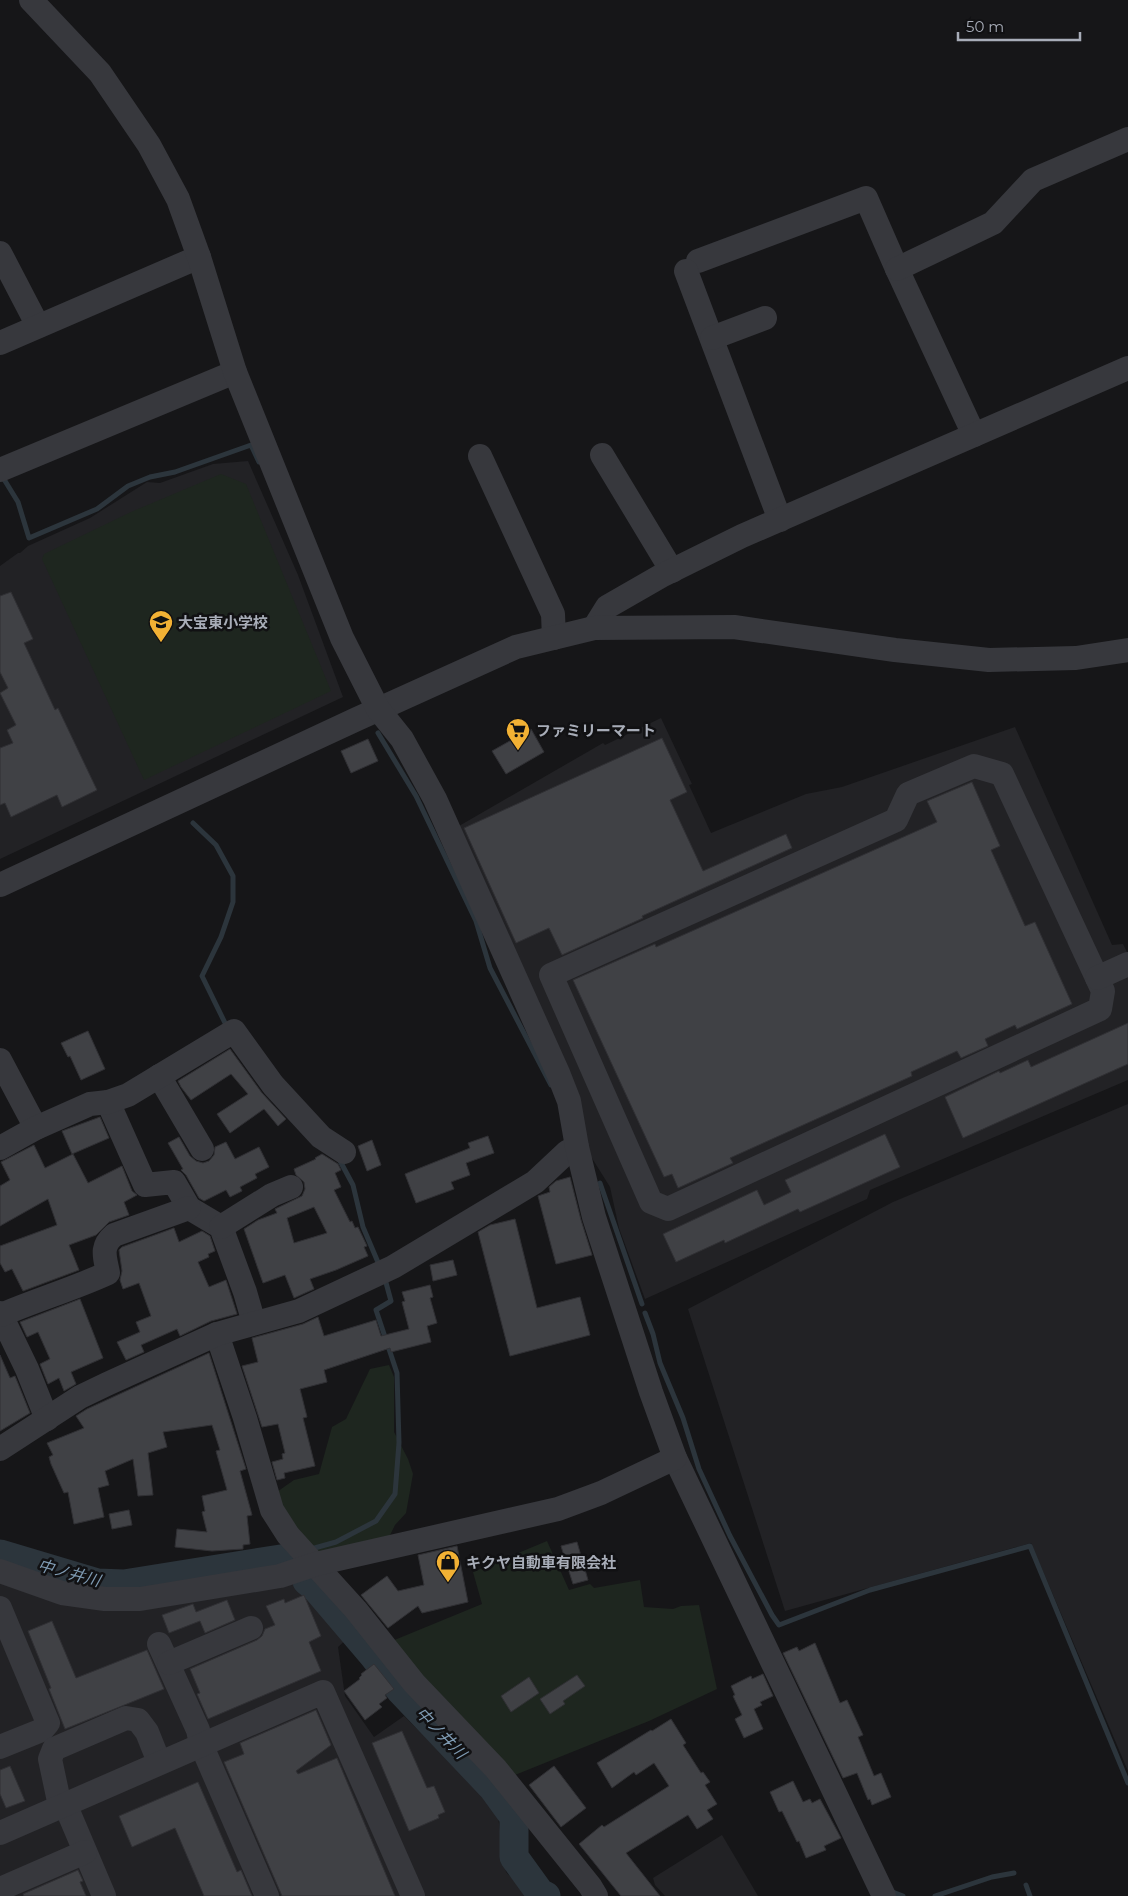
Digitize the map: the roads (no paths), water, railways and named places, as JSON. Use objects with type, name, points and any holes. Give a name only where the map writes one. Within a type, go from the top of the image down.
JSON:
[{"type":"street","points":[[31,0],[100,73],[149,145],[178,199],[199,257],[235,372],[342,638],[378,709],[402,738],[435,799],[564,1087],[594,1217],[624,1313],[676,1458],[884,1896]]},
{"type":"street","points":[[896,269],[993,223],[1033,180],[1128,139]]},
{"type":"street","points":[[780,520],[712,338],[692,266],[866,198],[896,269],[974,435]]},
{"type":"street","points":[[0,253],[38,326]]},
{"type":"street","points":[[0,343],[199,257]]},
{"type":"street","points":[[712,338],[765,318]]},
{"type":"street","points":[[594,628],[607,607],[672,571],[742,536],[1128,368]]},
{"type":"street","points":[[0,470],[235,372]]},
{"type":"street","points":[[480,456],[553,614],[554,638]]},
{"type":"street","points":[[602,456],[672,571]]},
{"type":"street","points":[[0,885],[516,647],[594,628],[734,627],[895,650],[989,660],[1076,658],[1128,650]]},
{"type":"street","points":[[974,766],[1002,774],[1098,978],[1103,991],[1100,1009],[668,1208],[650,1202],[551,975],[896,820],[908,794],[974,766]]},
{"type":"street","points":[[1098,978],[1128,964]]},
{"type":"street","points":[[0,1148],[36,1128],[90,1104],[108,1102],[128,1096],[234,1031],[273,1085],[321,1137],[344,1152]]},
{"type":"street","points":[[0,1060],[36,1128]]},
{"type":"street","points":[[158,1076],[202,1149]]},
{"type":"street","points":[[108,1102],[145,1185],[174,1182],[189,1208],[221,1227],[245,1292],[254,1323]]},
{"type":"street","points":[[0,1449],[80,1398],[107,1384],[217,1334],[299,1311],[393,1267],[535,1182],[568,1152],[577,1147]]},
{"type":"street","points":[[221,1227],[272,1195],[291,1186]]},
{"type":"street","points":[[47,1419],[27,1369],[0,1314],[43,1297],[76,1288],[108,1274],[104,1249],[114,1235],[189,1208]]},
{"type":"street","points":[[217,1334],[245,1418],[272,1510],[288,1535],[356,1610],[414,1684],[496,1769],[596,1896]]},
{"type":"street","points":[[0,1570],[62,1593],[105,1599],[140,1599],[280,1576],[316,1564],[558,1509],[601,1493],[676,1458]]},
{"type":"street","points":[[0,1608],[48,1723],[42,1730],[0,1747]]},
{"type":"street","points":[[251,1628],[164,1653],[267,1896]]},
{"type":"street","points":[[0,1833],[323,1692],[413,1896]]},
{"type":"street","points":[[104,1896],[62,1805],[50,1759],[54,1749],[126,1718],[138,1720],[148,1732],[160,1762]]},
{"type":"street","points":[[0,1889],[85,1852]]},
{"type":"waterway","points":[[2,476],[18,502],[29,538],[97,509],[128,486],[150,477],[175,472],[251,445],[259,462]]},
{"type":"waterway","points":[[378,733],[416,796],[476,921],[490,968],[551,1085]]},
{"type":"waterway","points":[[193,823],[216,845],[233,876],[233,902],[221,937],[202,976],[227,1027]]},
{"type":"waterway","points":[[339,1159],[353,1185],[363,1227],[380,1267]]},
{"type":"waterway","points":[[600,1183],[642,1304]]},
{"type":"waterway","points":[[311,1549],[336,1542],[376,1521],[395,1494],[399,1443],[397,1373],[376,1310],[391,1301],[385,1279]]},
{"type":"waterway","points":[[645,1313],[653,1334],[660,1363],[683,1418],[699,1469],[730,1536],[779,1625],[870,1590],[1030,1546],[1128,1783]]},
{"type":"waterway","name":"中ノ井川","points":[[0,1554],[97,1583],[124,1584],[287,1558]]},
{"type":"waterway","name":"中ノ井川","points":[[307,1581],[316,1588],[401,1691],[493,1788],[514,1817],[514,1857],[540,1893],[546,1896]]},
{"type":"waterway","points":[[935,1896],[992,1877],[1014,1873]]},
{"type":"waterway","points":[[1026,1885],[1030,1896]]},
{"type":"waterway","points":[[890,1891],[903,1896]]},
{"type":"place","name":"大宝東小学校","points":[[161,643]]},
{"type":"place","name":"ファミリーマート","points":[[518,751]]},
{"type":"place","name":"キクヤ自動車有限会社","points":[[448,1583]]}]
